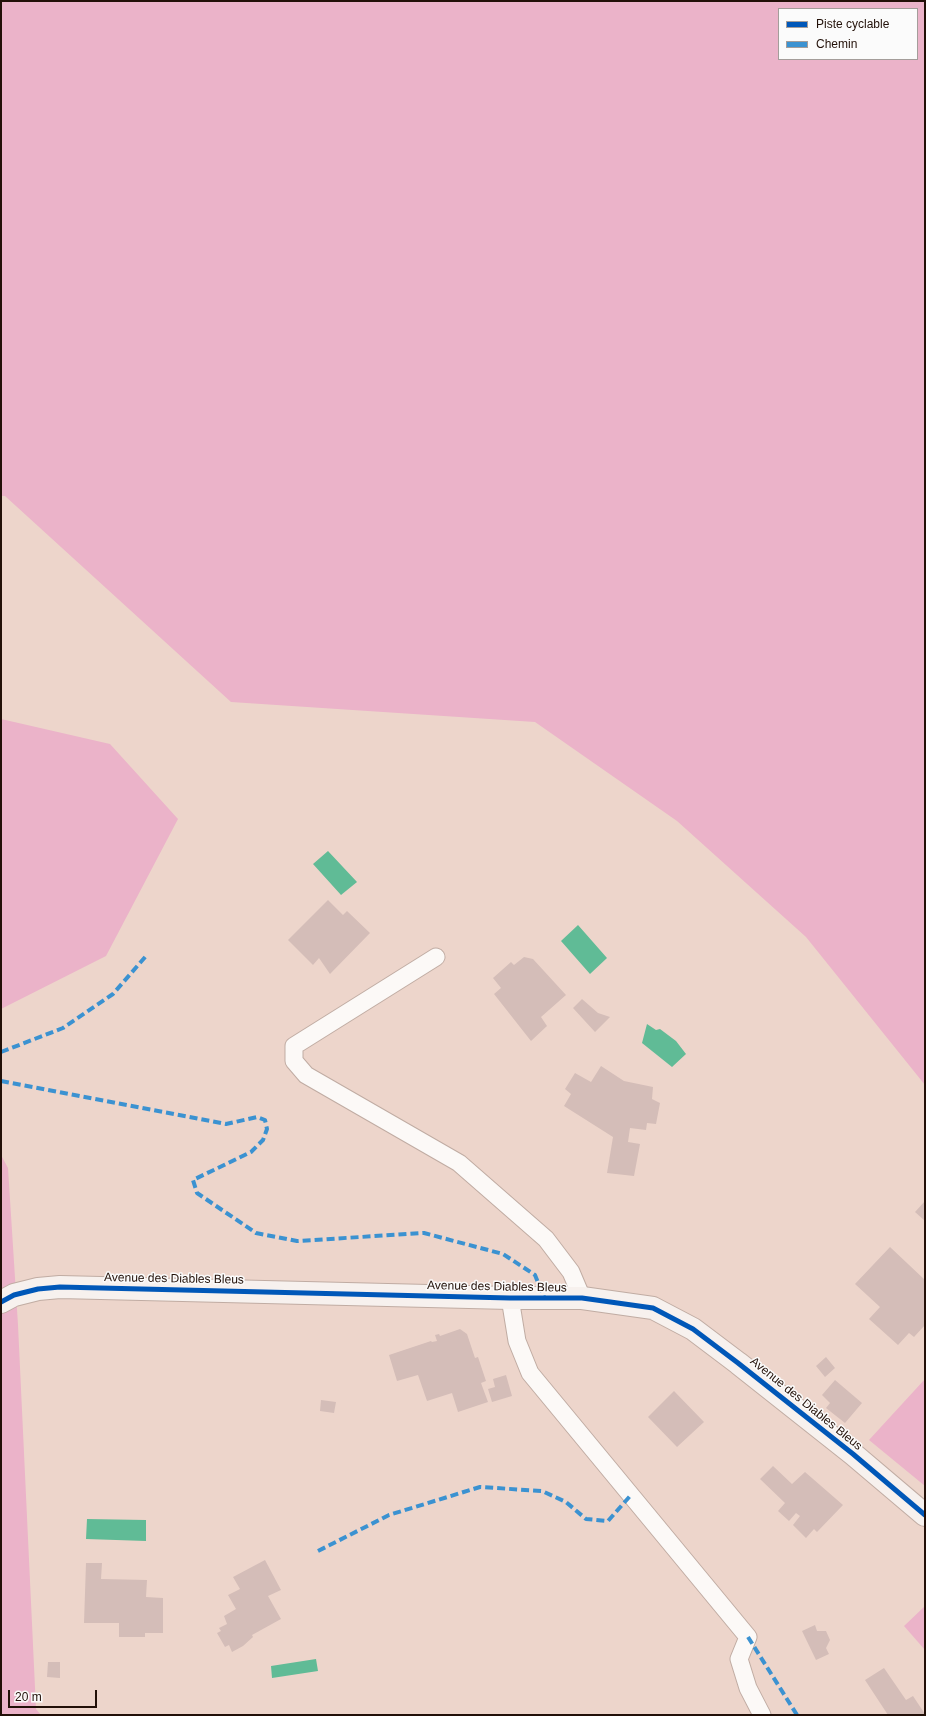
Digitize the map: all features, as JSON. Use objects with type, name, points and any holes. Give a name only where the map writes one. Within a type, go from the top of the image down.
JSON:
[{"type":"main road","name":"Avenue des Diables Bleus","points":[[1,1302],[14,1295],[32,1290],[60,1287],[510,1298],[582,1298],[653,1308],[693,1330],[738,1363],[853,1454],[925,1515]]},
{"type":"lane","points":[[436,957],[294,1046],[294,1061],[306,1075],[459,1163],[546,1239],[571,1272],[582,1298]]},
{"type":"lane","points":[[510,1298],[517,1341],[530,1373],[748,1637],[739,1659],[748,1688],[762,1715]]},
{"type":"shaded area","points":[[1,1],[925,1],[925,1085],[806,937],[677,821],[535,722],[231,702],[5,496],[1,496]]},
{"type":"shaded area","points":[[1,719],[110,744],[178,819],[106,956],[1,1009]]},
{"type":"shaded area","points":[[328,851],[357,882],[341,895],[313,864]]},
{"type":"shaded area","points":[[578,925],[607,958],[590,974],[561,941]]},
{"type":"shaded area","points":[[647,1024],[656,1030],[660,1029],[676,1041],[686,1054],[672,1067],[642,1043]]},
{"type":"shaded area","points":[[1,1155],[8,1168],[18,1325],[36,1709],[41,1715],[1,1715]]},
{"type":"shaded area","points":[[925,1379],[925,1486],[869,1440]]},
{"type":"shaded area","points":[[87,1519],[146,1520],[146,1541],[86,1539]]},
{"type":"shaded area","points":[[925,1606],[925,1650],[904,1626]]},
{"type":"shaded area","points":[[316,1659],[318,1671],[272,1678],[271,1666]]},
{"type":"building","points":[[328,900],[343,915],[347,911],[370,933],[330,974],[319,958],[313,965],[288,940]]},
{"type":"building","points":[[524,957],[533,959],[566,995],[541,1017],[547,1026],[531,1041],[494,994],[501,988],[493,978],[511,962],[514,965]]},
{"type":"building","points":[[582,999],[598,1013],[610,1017],[595,1032],[573,1008]]},
{"type":"building","points":[[601,1066],[624,1081],[653,1087],[652,1099],[660,1103],[656,1124],[647,1123],[646,1130],[630,1128],[628,1142],[640,1144],[634,1176],[607,1173],[613,1137],[564,1106],[571,1094],[565,1089],[575,1073],[591,1082]]},
{"type":"building","points":[[925,1201],[925,1221],[915,1212]]},
{"type":"building","points":[[890,1247],[925,1280],[925,1325],[914,1337],[909,1333],[898,1345],[869,1319],[880,1307],[855,1284]]},
{"type":"building","points":[[460,1329],[467,1334],[475,1358],[478,1357],[486,1381],[481,1383],[488,1402],[458,1412],[452,1393],[427,1401],[418,1375],[397,1381],[389,1355],[431,1341],[437,1341],[435,1335],[439,1334],[440,1336]]},
{"type":"building","points":[[826,1357],[835,1368],[825,1377],[816,1366]]},
{"type":"building","points":[[506,1375],[512,1396],[492,1402],[488,1389],[495,1387],[493,1379]]},
{"type":"building","points":[[835,1380],[862,1403],[845,1423],[826,1408],[830,1403],[822,1395]]},
{"type":"building","points":[[674,1391],[704,1422],[677,1447],[648,1417]]},
{"type":"building","points":[[321,1400],[336,1402],[334,1413],[320,1411]]},
{"type":"building","points":[[773,1466],[792,1484],[805,1472],[843,1505],[817,1532],[814,1529],[806,1538],[793,1525],[800,1516],[796,1513],[789,1521],[778,1511],[785,1503],[760,1479]]},
{"type":"building","points":[[265,1560],[281,1590],[268,1596],[281,1619],[252,1635],[253,1637],[243,1646],[232,1652],[229,1645],[225,1647],[217,1633],[221,1631],[219,1628],[227,1624],[224,1616],[236,1609],[228,1595],[240,1589],[233,1577]]},
{"type":"building","points":[[86,1563],[102,1563],[101,1579],[147,1580],[146,1597],[163,1598],[163,1633],[145,1633],[145,1637],[119,1637],[119,1623],[84,1623]]},
{"type":"building","points":[[815,1625],[817,1631],[826,1631],[830,1640],[826,1648],[829,1654],[816,1660],[802,1631]]},
{"type":"building","points":[[48,1662],[60,1662],[60,1678],[47,1677]]},
{"type":"building","points":[[884,1668],[906,1700],[913,1696],[925,1714],[888,1715],[865,1680]]},
{"type":"marked path","points":[[1,1052],[63,1028],[113,994],[146,956]]},
{"type":"marked path","points":[[1,1081],[226,1124],[257,1117],[265,1120],[267,1129],[263,1140],[251,1152],[193,1180],[197,1193],[256,1233],[297,1241],[424,1233],[503,1254],[535,1275],[544,1297]]},
{"type":"marked path","points":[[318,1551],[389,1515],[480,1487],[542,1491],[566,1502],[586,1519],[608,1521],[631,1495]]},
{"type":"marked path","points":[[748,1637],[797,1715]]},
{"type":"cycle path","points":[[1,1302],[14,1295],[38,1289],[60,1287],[510,1298],[582,1298],[653,1308],[693,1329],[738,1363],[853,1454],[925,1515]]}]
